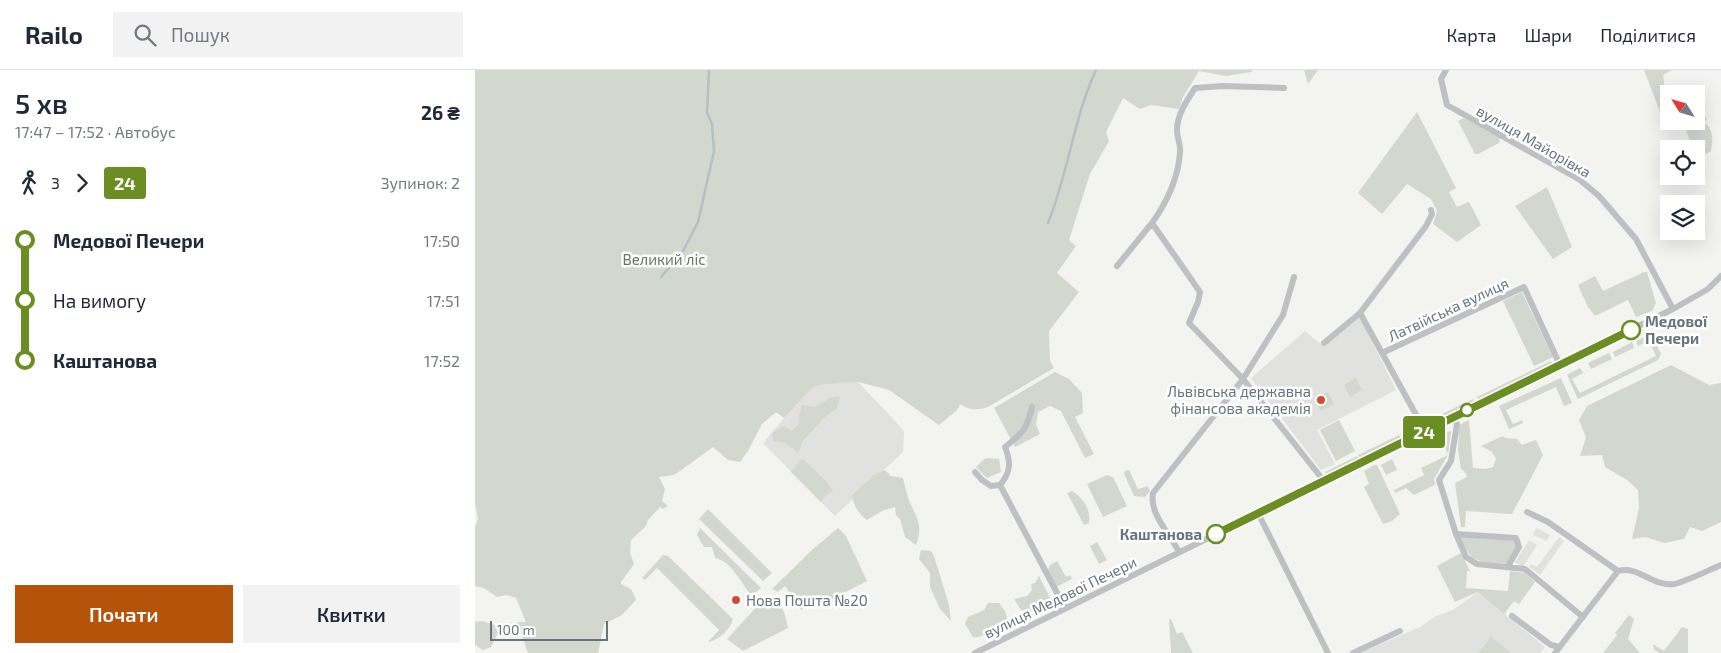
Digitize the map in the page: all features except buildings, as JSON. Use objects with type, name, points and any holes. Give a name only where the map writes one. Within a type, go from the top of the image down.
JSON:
[{"type":"street","name":"вулиця Майорівка","points":[[1446,70],[1441,79],[1447,105],[1581,180],[1599,196],[1636,239],[1673,309]]},
{"type":"street","points":[[1117,266],[1164,207],[1178,172],[1181,150],[1177,129],[1185,102],[1195,88],[1223,86],[1283,88]]},
{"type":"street","points":[[1324,343],[1360,313],[1426,226],[1432,214],[1431,210]]},
{"type":"street","points":[[1152,223],[1200,292],[1198,302],[1189,322],[1243,379],[1324,481]]},
{"type":"street","name":"вулиця Медової Печери","points":[[975,653],[1673,309],[1708,289],[1721,276]]},
{"type":"street","points":[[1179,552],[1154,510],[1151,502],[1153,493],[1243,379],[1283,315],[1293,277]]},
{"type":"street","name":"Латвійська вулиця","points":[[1382,353],[1523,287],[1560,365]]},
{"type":"street","name":"Латвійська вулиця","points":[[1360,313],[1425,431]]},
{"type":"street","points":[[975,472],[991,486],[1000,485],[1007,477],[1010,468],[1005,447],[1028,425],[1032,407]]},
{"type":"street","points":[[1453,417],[1457,424],[1455,444],[1451,461],[1439,480],[1456,534],[1466,557],[1477,564],[1525,569],[1583,617]]},
{"type":"street","points":[[1000,485],[1065,608]]},
{"type":"street","points":[[1527,512],[1548,522],[1618,571]]},
{"type":"street","points":[[1258,513],[1328,653]]},
{"type":"street","points":[[1456,534],[1516,538],[1519,547],[1508,566]]},
{"type":"street","points":[[1555,653],[1618,571],[1625,569],[1661,583],[1673,584],[1721,565]]},
{"type":"street","points":[[1512,616],[1551,645],[1560,647]]},
{"type":"street","points":[[1353,653],[1400,631]]},
{"type":"shaded area","name":"Львівська державна фінансова академія","points":[[1359,315],[1396,390],[1317,430],[1335,464],[1321,470],[1251,378],[1305,331],[1323,346]]},
{"type":"shaded area","points":[[858,382],[904,432],[903,452],[835,516],[763,443],[809,391],[817,385]]},
{"type":"shaded area","points":[[1536,528],[1550,535],[1547,541],[1533,535]]},
{"type":"shaded area","points":[[1559,537],[1564,541],[1540,575],[1529,567],[1531,564],[1537,567]]},
{"type":"shaded area","points":[[1529,540],[1537,545],[1523,567],[1515,562]]},
{"type":"shaded area","points":[[1478,592],[1545,647],[1540,653],[1360,653],[1420,627],[1436,616],[1453,610]]},
{"type":"green space","name":"Великий ліс","points":[[475,70],[1253,70],[1251,72],[1226,76],[1199,71],[1183,97],[1179,109],[1151,105],[1140,109],[1123,98],[1106,132],[1109,141],[1090,174],[1069,240],[1076,246],[1057,273],[1079,292],[1049,331],[1050,361],[1054,368],[988,407],[974,409],[967,408],[961,404],[956,411],[939,425],[889,390],[858,382],[818,385],[809,391],[784,418],[776,412],[762,424],[740,462],[728,460],[713,447],[674,475],[659,477],[665,489],[662,501],[668,506],[663,509],[660,507],[648,520],[646,526],[631,540],[630,553],[634,564],[621,582],[621,584],[631,589],[636,600],[622,615],[604,624],[598,653],[528,653],[517,622],[526,622],[516,598],[507,595],[497,597],[484,588],[475,586],[475,527],[478,519],[475,504]]},
{"type":"green space","points":[[1304,70],[1318,70],[1308,84]]},
{"type":"green space","points":[[1644,70],[1672,70],[1663,75],[1664,85],[1660,85],[1660,112]]},
{"type":"green space","points":[[1417,112],[1456,188],[1449,192],[1457,207],[1469,202],[1481,225],[1457,242],[1433,224],[1437,211],[1431,199],[1407,184],[1382,214],[1358,193]]},
{"type":"green space","points":[[1464,118],[1500,138],[1499,143],[1475,154],[1458,121]]},
{"type":"green space","points":[[1705,124],[1710,128],[1711,132],[1711,151],[1705,153],[1705,140],[1690,140],[1686,130],[1705,130]]},
{"type":"green space","points":[[1547,187],[1572,247],[1553,259],[1515,206]]},
{"type":"green space","points":[[1647,272],[1656,303],[1652,311],[1636,317],[1628,300],[1595,316],[1588,307],[1578,285],[1595,276],[1603,291]]},
{"type":"green space","points":[[1522,292],[1553,357],[1534,366],[1503,301]]},
{"type":"green space","points":[[1651,334],[1661,354],[1658,360],[1578,399],[1567,375],[1580,368],[1583,373],[1572,379],[1580,393],[1656,356],[1649,341],[1638,346],[1636,341]]},
{"type":"green space","points":[[1632,342],[1634,348],[1615,357],[1613,352]]},
{"type":"green space","points":[[1609,353],[1612,359],[1591,369],[1588,363]]},
{"type":"green space","points":[[1551,361],[1553,365],[1479,402],[1477,397]]},
{"type":"green space","points":[[1671,365],[1709,385],[1721,383],[1721,522],[1702,531],[1690,527],[1684,539],[1664,543],[1645,537],[1632,539],[1639,508],[1638,490],[1627,480],[1605,467],[1602,455],[1580,456],[1586,437],[1579,420],[1587,406]]},
{"type":"green space","points":[[1055,372],[1069,379],[1082,393],[1083,413],[1075,417],[1094,454],[1085,458],[1061,411],[1050,406],[1038,412],[1036,425],[1040,434],[1015,447],[994,408]]},
{"type":"green space","points":[[1356,378],[1362,390],[1350,397],[1344,385]]},
{"type":"green space","points":[[1561,378],[1572,403],[1564,406],[1556,387],[1506,410],[1513,424],[1522,420],[1523,423],[1509,429],[1499,406]]},
{"type":"green space","points":[[1328,392],[1334,404],[1321,411],[1315,399]]},
{"type":"green space","points":[[840,396],[837,409],[825,417],[803,441],[798,453],[785,443],[773,441],[772,433],[783,426],[792,431],[799,424],[802,405],[815,407],[830,398]]},
{"type":"green space","points":[[1473,399],[1475,405],[1426,428],[1423,423]]},
{"type":"green space","points":[[1339,420],[1355,451],[1336,461],[1320,430]]},
{"type":"green space","points":[[1469,420],[1473,468],[1485,469],[1493,467],[1496,459],[1492,452],[1481,446],[1503,436],[1505,438],[1517,439],[1522,445],[1536,440],[1543,455],[1512,514],[1466,511],[1465,527],[1461,527],[1455,483],[1467,477],[1461,469],[1458,450],[1459,425]]},
{"type":"green space","points":[[1420,424],[1423,429],[1403,439],[1400,434]]},
{"type":"green space","points":[[1451,432],[1448,454],[1440,436]]},
{"type":"green space","points":[[1399,435],[1401,440],[1361,460],[1358,455]]},
{"type":"green space","points":[[1448,455],[1434,479],[1435,485],[1414,495],[1406,488],[1395,493],[1394,490],[1424,475],[1421,468]]},
{"type":"green space","points":[[1357,456],[1360,461],[1327,478],[1325,472]]},
{"type":"green space","points":[[803,459],[826,481],[833,491],[826,495],[821,502],[791,472]]},
{"type":"green space","points":[[984,459],[999,459],[1001,472],[987,478],[976,467]]},
{"type":"green space","points":[[1392,459],[1397,470],[1386,475],[1381,465]]},
{"type":"green space","points":[[1377,465],[1400,514],[1392,521],[1383,524],[1364,487],[1369,484],[1364,471]]},
{"type":"green space","points":[[885,470],[891,476],[903,478],[908,498],[919,526],[916,545],[905,537],[900,519],[896,515],[895,507],[884,510],[867,520],[855,506],[852,495],[874,475]]},
{"type":"green space","points":[[1129,470],[1138,489],[1148,486],[1150,491],[1145,497],[1134,496],[1124,474],[1125,471]]},
{"type":"green space","points":[[1107,475],[1113,477],[1127,506],[1103,517],[1087,484]]},
{"type":"green space","points":[[1072,491],[1085,504],[1089,513],[1089,523],[1084,525],[1067,493]]},
{"type":"green space","points":[[708,509],[772,573],[763,581],[699,519]]},
{"type":"green space","points":[[700,528],[761,588],[752,596],[731,568],[715,558],[712,547],[704,547],[697,535]]},
{"type":"green space","points":[[838,528],[846,536],[867,581],[818,606],[813,601],[801,610],[785,586],[778,592],[772,589]]},
{"type":"green space","points":[[1459,536],[1515,539],[1518,547],[1508,564],[1477,560],[1468,552]]},
{"type":"green space","points":[[1097,542],[1107,560],[1099,564],[1090,546]]},
{"type":"green space","points":[[921,550],[931,551],[934,556],[949,605],[951,621],[940,609],[930,587],[930,573],[919,559]]},
{"type":"green space","points":[[1461,553],[1470,571],[1467,571],[1466,588],[1508,591],[1510,571],[1525,573],[1535,582],[1519,604],[1514,601],[1504,614],[1478,592],[1455,602],[1437,566]]},
{"type":"green space","points":[[663,555],[668,556],[733,619],[727,631],[720,637],[708,642],[719,630],[657,568],[645,580],[642,578]]},
{"type":"green space","points":[[1057,561],[1066,577],[1070,575],[1072,579],[1056,587],[1048,570],[1050,565]]},
{"type":"green space","points":[[1039,576],[1051,600],[1045,606],[1037,609],[1021,610],[1014,599],[1027,596],[1032,590],[1031,584],[1035,583]]},
{"type":"green space","points":[[778,599],[788,628],[743,651],[727,639],[763,600]]},
{"type":"green space","points":[[988,603],[999,603],[1005,611],[1008,622],[979,637],[973,637],[965,624],[968,617],[984,610]]},
{"type":"green space","points":[[1629,615],[1634,619],[1628,639],[1640,653],[1603,653],[1617,635],[1615,633]]},
{"type":"green space","points":[[1171,619],[1177,634],[1182,632],[1193,653],[1171,653],[1169,620]]},
{"type":"green space","points":[[482,621],[495,625],[498,633],[491,647],[483,650],[475,645],[475,622]]},
{"type":"green space","points":[[1682,627],[1688,629],[1688,653],[1659,653],[1654,649],[1653,644],[1664,651]]},
{"type":"green space","points":[[1491,637],[1511,653],[1478,653]]},
{"type":"waterway","points":[[661,277],[682,253],[698,222],[714,151],[712,124],[707,113],[709,70]]},
{"type":"waterway","points":[[1048,223],[1061,185],[1082,107],[1096,70]]},
{"type":"bus line","name":"24","points":[[1216,534],[1631,330]]},
{"type":"place","name":"Медової Печери","points":[[1631,330]]},
{"type":"place","name":"Львівська державна фінансова академія","points":[[1321,400]]},
{"type":"place","name":"Каштанова","points":[[1216,534]]},
{"type":"place","name":"Нова Пошта №20","points":[[736,600]]}]
